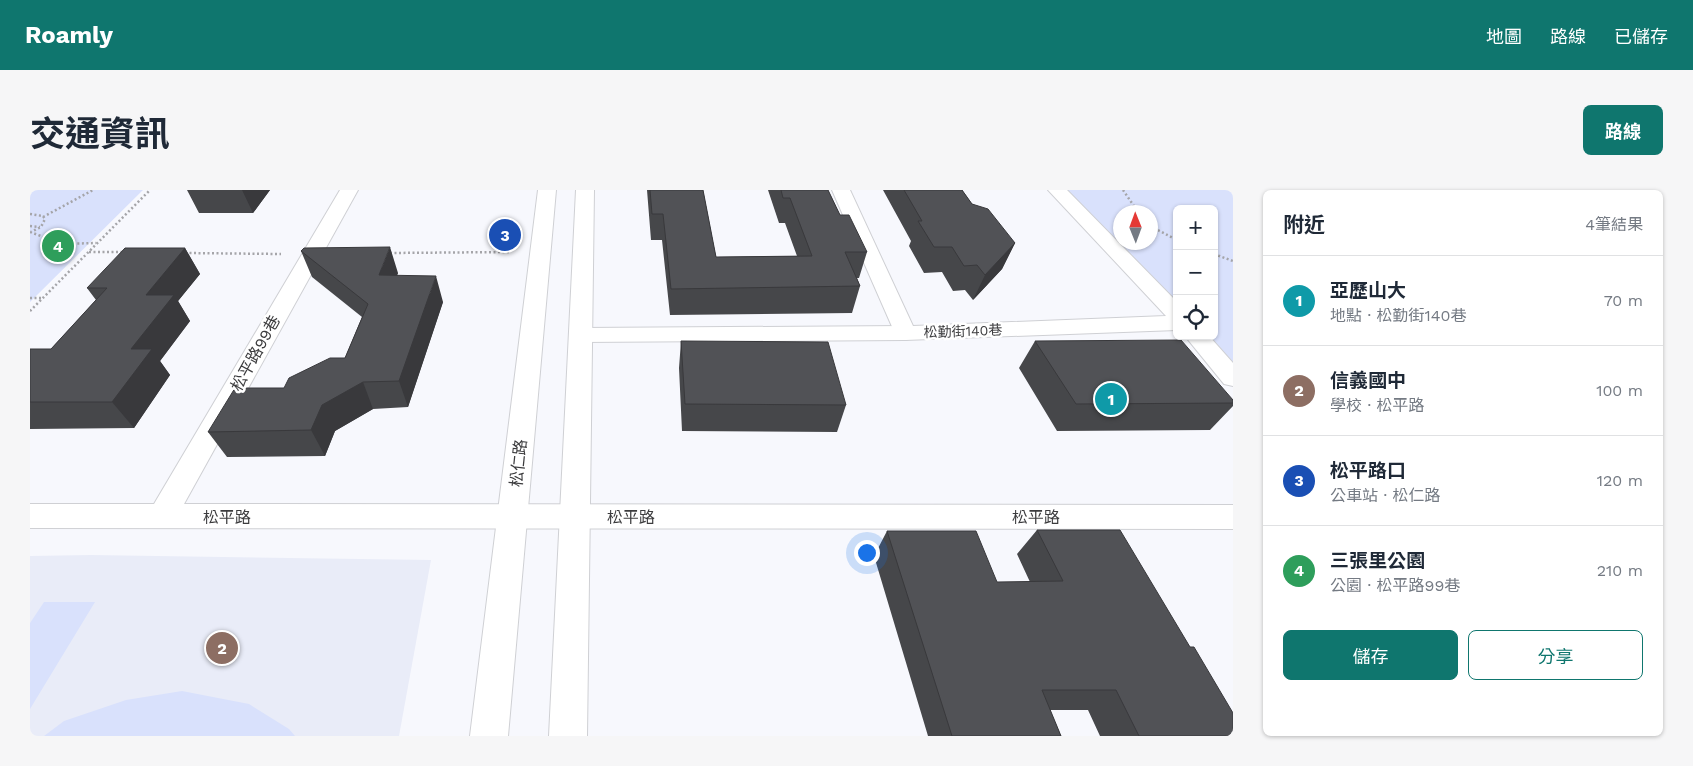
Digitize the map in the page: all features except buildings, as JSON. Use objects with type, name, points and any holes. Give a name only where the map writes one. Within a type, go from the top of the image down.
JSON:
[{"type":"street","name":"松平路99巷","points":[[162,517],[349,190]]},
{"type":"street","name":"松仁路","points":[[489,736],[547,190]]},
{"type":"street","points":[[568,736],[582,335],[585,190]]},
{"type":"street","name":"松勤街140巷","points":[[841,190],[905,333],[1173,323]]},
{"type":"street","points":[[1057,190],[1173,311]]},
{"type":"street","points":[[582,335],[905,333]]},
{"type":"street","points":[[1200,340],[1233,378]]},
{"type":"street","name":"松平路","points":[[30,516],[453,515],[512,518],[1233,517]]},
{"type":"path","points":[[30,214],[44,217],[93,190]]},
{"type":"path","points":[[30,311],[150,190]]},
{"type":"path","points":[[1123,190],[1133,205]]},
{"type":"path","points":[[30,232],[45,222],[44,217]]},
{"type":"path","points":[[30,226],[40,227]]},
{"type":"path","points":[[1158,230],[1173,238]]},
{"type":"path","points":[[30,232],[63,244],[97,244]]},
{"type":"path","points":[[1218,255],[1233,261]]},
{"type":"path","points":[[30,298],[43,298]]},
{"type":"shaded area","points":[[30,190],[143,190],[30,302]]},
{"type":"shaded area","points":[[1062,190],[1233,190],[1233,367],[1207,340],[1218,340],[1218,205],[1173,205],[1173,305],[1120,250],[1158,250],[1158,205],[1113,205],[1113,243]]},
{"type":"shaded area","points":[[91,555],[431,560],[399,736],[30,736],[30,556]]},
{"type":"shaded area","points":[[44,602],[95,602],[30,709],[30,623]]},
{"type":"shaded area","points":[[182,691],[249,704],[289,729],[295,736],[44,736],[64,721],[126,700]]},
{"type":"place","name":"松平路口","points":[[505,235]]},
{"type":"place","name":"三張里公園","points":[[58,246]]},
{"type":"place","name":"亞歷山大","points":[[1111,399]]},
{"type":"place","name":"信義國中","points":[[222,648]]}]
